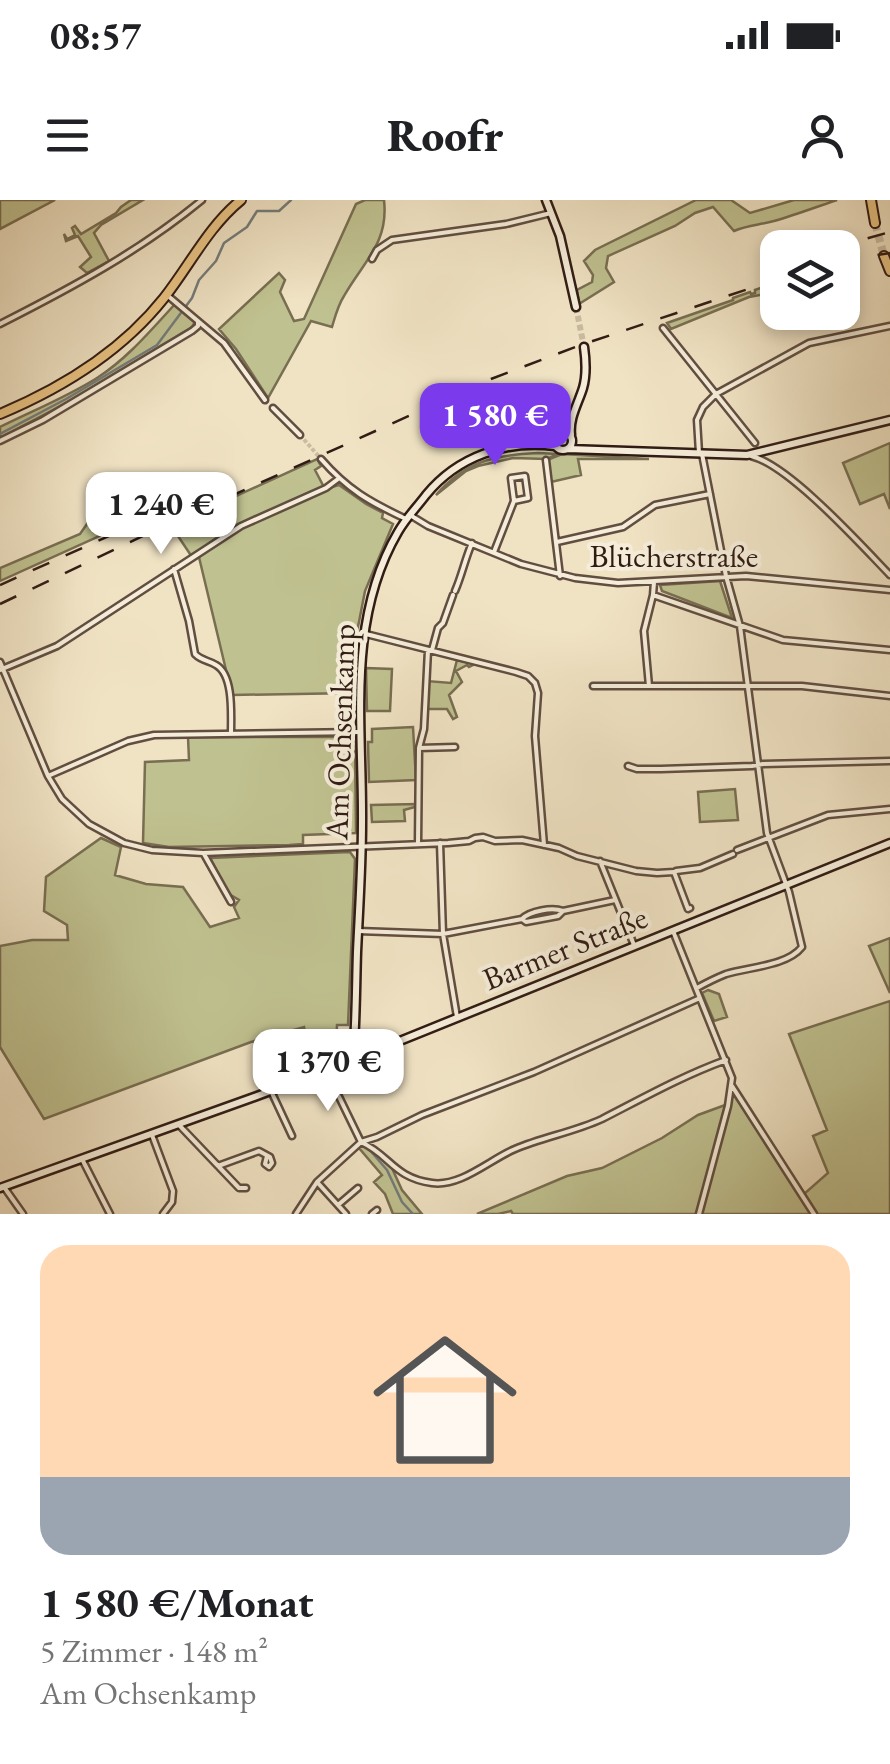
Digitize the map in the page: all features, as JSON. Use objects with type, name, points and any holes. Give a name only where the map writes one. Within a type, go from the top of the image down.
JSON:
[{"type":"main road","points":[[0,414],[46,392],[130,334],[241,200]]},
{"type":"main road","points":[[543,200],[560,236],[576,307]]},
{"type":"main road","points":[[871,200],[876,224]]},
{"type":"main road","points":[[884,256],[890,272]]},
{"type":"main road","points":[[584,347],[584,381],[572,414],[557,434],[555,446],[561,450],[748,455],[890,420]]},
{"type":"main road","points":[[568,448],[572,414]]},
{"type":"main road","points":[[557,434],[566,432],[591,448]]},
{"type":"main road","name":"Am Ochsenkamp","points":[[354,1044],[362,847],[360,671],[364,633],[382,565],[408,517],[458,465],[487,452],[557,434]]},
{"type":"main road","name":"Am Ochsenkamp","points":[[529,444],[555,446]]},
{"type":"main road","name":"Barmer Straße","points":[[362,1052],[375,1051],[457,1019],[890,843]]},
{"type":"main road","points":[[2,1187],[180,1126],[326,1070],[348,1055],[348,1048],[354,1044],[361,1047],[356,1058],[348,1055]]},
{"type":"street","points":[[0,324],[128,254],[202,200]]},
{"type":"street","points":[[372,260],[377,250],[392,240],[551,214]]},
{"type":"street","points":[[166,294],[224,343],[265,400]]},
{"type":"street","points":[[0,441],[128,370],[192,331],[198,321]]},
{"type":"street","points":[[696,988],[725,974],[774,962],[802,947],[769,836],[740,626],[726,576],[696,424],[699,414],[716,394],[809,343],[890,326]]},
{"type":"street","points":[[664,328],[754,442]]},
{"type":"street","points":[[273,408],[300,436]]},
{"type":"street","points":[[774,465],[772,457],[776,450]]},
{"type":"street","points":[[748,455],[774,465],[890,575]]},
{"type":"street","name":"Blücherstraße","points":[[321,459],[338,479],[368,501],[521,564],[560,576],[618,583],[746,576],[890,590]]},
{"type":"street","points":[[546,460],[560,576]]},
{"type":"street","points":[[494,552],[514,501],[511,478],[525,476],[528,498],[514,501]]},
{"type":"street","points":[[1,669],[57,646],[241,526],[338,479]]},
{"type":"street","points":[[556,542],[623,527],[655,505],[710,494]]},
{"type":"street","points":[[418,844],[419,748],[424,736],[430,650],[472,543]]},
{"type":"street","points":[[174,568],[195,654],[225,673],[231,734]]},
{"type":"street","points":[[649,686],[644,631],[654,581]]},
{"type":"street","points":[[653,596],[782,640],[890,650]]},
{"type":"street","points":[[364,633],[528,676],[535,683],[544,845]]},
{"type":"street","points":[[0,662],[62,800],[105,834],[152,850],[362,847],[470,842],[483,837],[568,850],[577,856],[645,873],[674,872],[700,868],[769,836],[828,815],[890,809]]},
{"type":"street","points":[[593,686],[748,684],[890,696]]},
{"type":"street","points":[[48,776],[139,738],[165,734],[360,732]]},
{"type":"street","points":[[419,748],[455,747]]},
{"type":"street","points":[[628,766],[661,769],[890,761]]},
{"type":"street","points":[[440,843],[443,934],[457,1019]]},
{"type":"street","points":[[203,852],[231,902]]},
{"type":"street","points":[[600,861],[634,947]]},
{"type":"street","points":[[674,872],[690,908]]},
{"type":"street","points":[[358,930],[443,934],[522,920],[538,912],[562,912],[615,900]]},
{"type":"street","points":[[673,930],[732,1078],[699,1214]]},
{"type":"street","points":[[296,1214],[317,1182],[361,1142],[422,1114],[550,1066],[700,998]]},
{"type":"street","points":[[326,1070],[361,1142],[406,1177],[436,1184],[447,1183],[514,1150],[601,1119],[669,1082],[726,1060]]},
{"type":"street","points":[[732,1086],[814,1214]]},
{"type":"street","points":[[271,1091],[292,1136]]},
{"type":"street","points":[[180,1126],[239,1188],[246,1188]]},
{"type":"street","points":[[152,1134],[173,1191],[172,1202],[163,1214]]},
{"type":"street","points":[[218,1166],[259,1151],[267,1156]]},
{"type":"street","points":[[79,1160],[110,1214]]},
{"type":"street","points":[[317,1182],[346,1214]]},
{"type":"street","points":[[2,1187],[23,1214]]},
{"type":"street","points":[[338,1205],[358,1188]]},
{"type":"green space","points":[[0,200],[55,200],[0,229]]},
{"type":"green space","points":[[131,200],[143,200],[94,233],[109,261],[87,273],[80,267],[91,257],[78,236],[66,241],[64,234],[67,239],[75,235],[75,226],[81,234]]},
{"type":"green space","points":[[384,200],[379,240],[342,300],[332,327],[311,321],[268,398],[219,329],[279,273],[285,280],[280,292],[294,321],[304,319],[356,204]]},
{"type":"green space","points":[[696,200],[731,200],[750,213],[794,200],[837,200],[734,231],[713,207],[695,213],[608,256],[606,268],[614,282],[579,304],[577,290],[592,282],[593,275],[584,261],[595,250]]},
{"type":"green space","points":[[760,288],[760,295],[671,329],[667,323],[755,293]]},
{"type":"green space","points":[[176,303],[197,318],[192,327],[0,438],[0,427],[108,370]]},
{"type":"green space","points":[[890,443],[890,509],[884,494],[860,504],[843,463]]},
{"type":"green space","points":[[538,453],[558,454],[547,459],[513,458],[478,466],[436,495],[458,474],[482,462]]},
{"type":"green space","points":[[562,454],[649,459],[578,459],[581,475],[551,482],[547,460]]},
{"type":"green space","points":[[317,459],[321,466],[315,470],[325,489],[339,485],[383,513],[382,518],[393,524],[365,591],[356,637],[353,693],[232,695],[198,553],[192,557],[174,530],[153,534]]},
{"type":"green space","points":[[143,485],[156,506],[0,581],[0,568],[80,534],[94,514]]},
{"type":"green space","points":[[720,581],[732,618],[662,591],[660,585]]},
{"type":"green space","points":[[457,660],[475,664],[456,671],[462,682],[449,695],[457,717],[453,719],[447,709],[426,709],[427,681],[451,683]]},
{"type":"green space","points":[[366,668],[392,669],[390,711],[367,711]]},
{"type":"green space","points":[[413,727],[416,780],[369,782],[368,742],[372,742],[372,729]]},
{"type":"green space","points":[[188,737],[351,737],[355,742],[356,833],[303,835],[303,844],[289,845],[169,847],[143,843],[145,762],[189,760]]},
{"type":"green space","points":[[735,789],[738,820],[700,822],[698,792]]},
{"type":"green space","points":[[416,804],[404,810],[405,821],[372,822],[371,805]]},
{"type":"green space","points":[[101,838],[121,847],[115,875],[146,884],[183,887],[210,927],[239,918],[234,907],[239,900],[229,894],[210,858],[350,852],[355,859],[348,1025],[337,1025],[333,1048],[310,1056],[304,1027],[251,1042],[44,1119],[0,1047],[0,946],[32,940],[68,940],[67,925],[44,911],[46,877]]},
{"type":"green space","points":[[890,938],[890,993],[869,946]]},
{"type":"green space","points":[[708,990],[719,994],[727,1017],[714,1021],[702,993]]},
{"type":"green space","points":[[890,1001],[890,1214],[477,1214],[567,1176],[602,1168],[698,1115],[728,1104],[733,1088],[803,1195],[828,1173],[813,1136],[827,1130],[789,1034]]},
{"type":"green space","points":[[364,1143],[391,1166],[402,1190],[422,1214],[393,1214],[385,1194],[374,1182],[382,1175],[359,1148]]},
{"type":"waterway","points":[[0,434],[157,345],[192,298],[199,280],[216,261],[224,243],[247,227],[257,211],[279,211],[291,200]]},
{"type":"waterway","points":[[368,1148],[387,1170],[402,1202],[413,1214]]},
{"type":"tunnel","points":[[875,223],[884,256]]},
{"type":"tunnel","points":[[576,307],[584,347]]},
{"type":"tunnel","points":[[300,435],[321,459]]},
{"type":"railway","points":[[860,240],[890,232]]},
{"type":"railway","points":[[860,258],[890,253]]},
{"type":"railway","points":[[0,604],[491,379],[760,285]]},
{"type":"railway","points":[[0,585],[120,531]]}]
